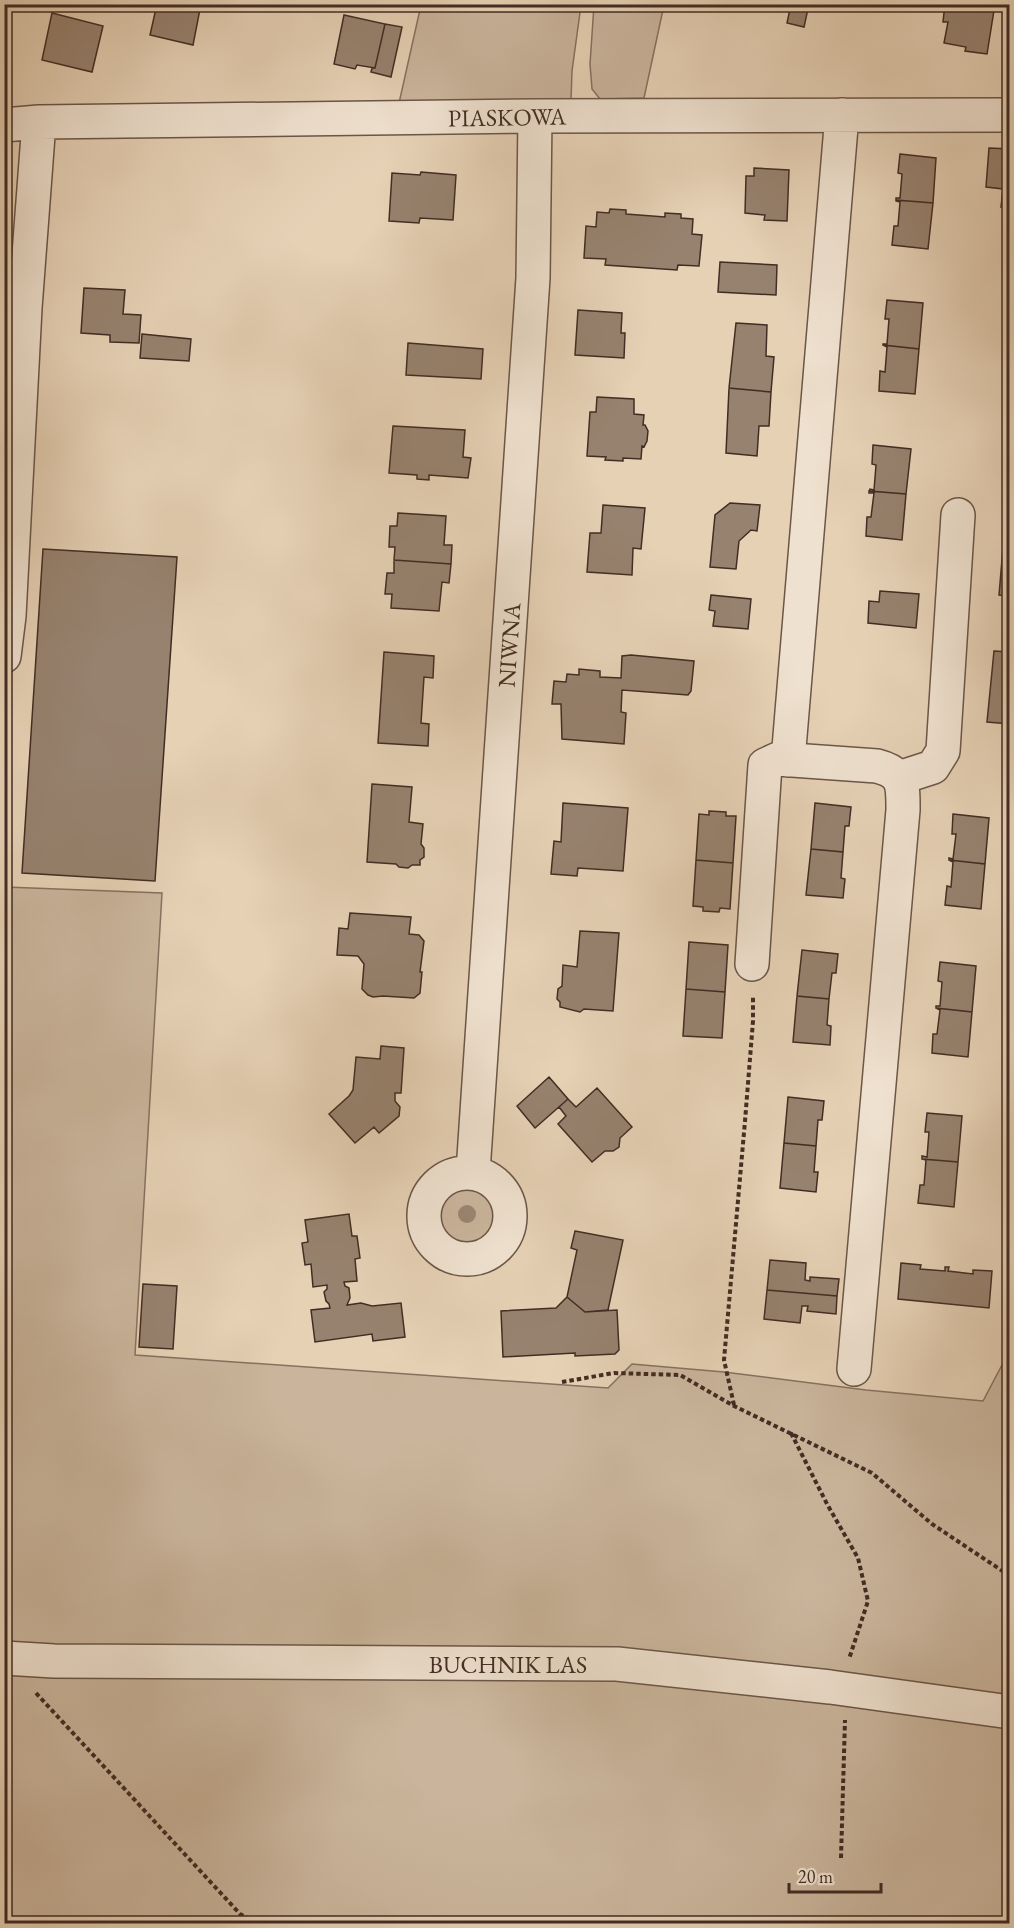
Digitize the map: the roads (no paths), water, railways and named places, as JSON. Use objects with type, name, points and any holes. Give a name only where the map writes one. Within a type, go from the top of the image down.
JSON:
[{"type":"street","name":"PIASKOWA","points":[[4,125],[39,122],[535,116],[1010,115]]},
{"type":"street","name":"NIWNA","points":[[473,1172],[533,278],[535,116]]},
{"type":"street","points":[[788,760],[842,116]]},
{"type":"street","points":[[4,656],[9,616],[25,320],[39,122]]},
{"type":"street","points":[[899,777],[933,768],[943,750],[957,515]]},
{"type":"street","points":[[752,964],[765,765],[778,759],[877,766],[890,770],[899,777],[903,788],[903,810],[854,1369]]},
{"type":"street","name":"BUCHNIK LAS","points":[[4,1658],[54,1661],[617,1664],[838,1688],[1010,1712]]}]
